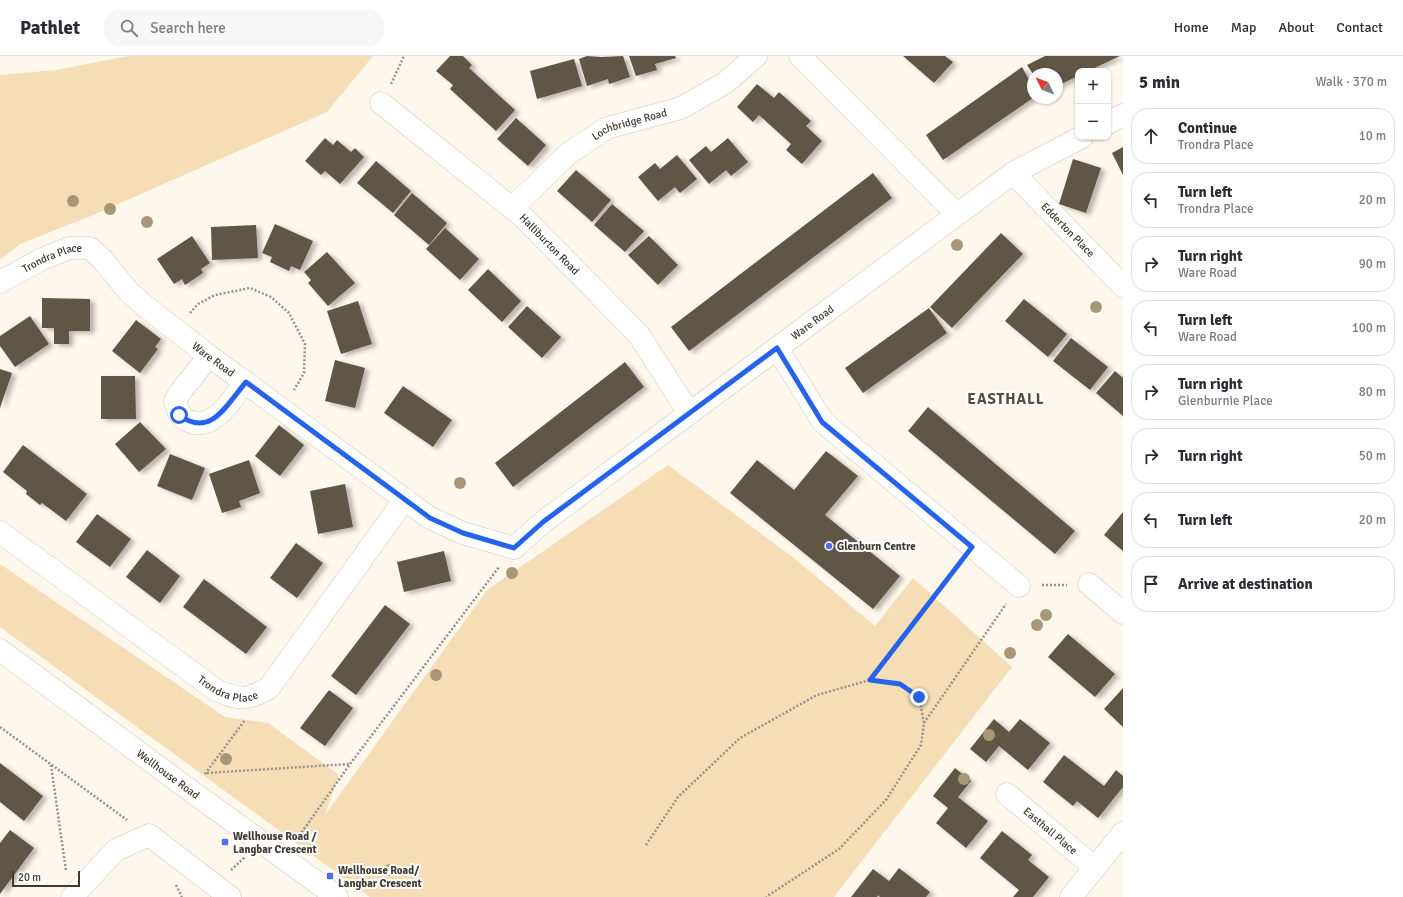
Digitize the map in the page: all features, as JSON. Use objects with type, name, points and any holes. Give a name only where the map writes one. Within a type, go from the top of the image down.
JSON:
[{"type":"street","name":"Lochbridge Road","points":[[512,208],[569,153],[607,128],[681,108],[725,83],[756,56]]},
{"type":"street","points":[[800,56],[957,214]]},
{"type":"street","name":"Halliburton Road","points":[[381,103],[522,216],[639,335],[689,412]]},
{"type":"street","points":[[1111,121],[1123,115]]},
{"type":"street","name":"Ware Road","points":[[103,260],[128,291],[176,330],[209,356],[430,518],[463,533],[514,548],[543,522],[957,214],[1013,174],[1076,140]]},
{"type":"street","name":"Edderton Place","points":[[1013,174],[1123,286]]},
{"type":"street","name":"Trondra Place","points":[[0,282],[42,260],[70,248],[90,248],[103,260]]},
{"type":"street","points":[[777,348],[822,422],[1019,586]]},
{"type":"street","points":[[209,356],[181,391],[176,401],[179,415],[186,420],[198,424],[208,422],[218,416],[246,382]]},
{"type":"street","name":"Trondra Place","points":[[0,532],[216,690],[235,698],[254,697],[269,688],[405,499]]},
{"type":"street","points":[[1089,584],[1123,613]]},
{"type":"street","name":"Wellhouse Road","points":[[0,650],[337,897]]},
{"type":"street","name":"Easthall Place","points":[[1007,794],[1095,868]]},
{"type":"street","points":[[1071,897],[1123,833]]},
{"type":"street","points":[[72,897],[116,850],[149,835],[223,892]]},
{"type":"path","points":[[381,103],[404,56]]},
{"type":"path","points":[[176,330],[198,304],[215,295],[250,288],[271,297],[289,313],[305,344],[304,373],[283,410]]},
{"type":"path","points":[[870,680],[972,547]]},
{"type":"path","points":[[271,849],[282,836],[293,844],[350,764],[514,548]]},
{"type":"path","points":[[924,723],[1019,586],[1089,584]]},
{"type":"path","points":[[646,845],[678,797],[740,738],[817,695],[870,680],[900,684],[919,697],[924,723],[921,745],[886,800],[839,849],[766,897]]},
{"type":"path","points":[[191,791],[247,718]]},
{"type":"path","points":[[0,727],[149,835]]},
{"type":"path","points":[[51,764],[67,874]]},
{"type":"path","points":[[206,773],[350,764]]},
{"type":"path","points":[[223,892],[246,855]]},
{"type":"shaded area","points":[[128,56],[373,56],[327,112],[91,216],[20,244],[0,260],[0,75],[56,70]]},
{"type":"shaded area","points":[[668,465],[794,558],[875,626],[913,578],[1012,667],[834,897],[370,897],[0,627],[0,564],[225,717],[268,723],[339,775],[325,815],[487,590]]},
{"type":"building","points":[[450,56],[463,56],[472,65],[469,68],[515,110],[496,131],[450,89],[453,85],[436,71]]},
{"type":"building","points":[[587,56],[623,56],[630,77],[609,84],[608,79],[587,86],[579,59]]},
{"type":"building","points":[[629,56],[675,56],[676,58],[655,64],[657,70],[636,76]]},
{"type":"building","points":[[903,56],[945,56],[953,62],[934,83]]},
{"type":"building","points":[[1045,56],[1120,56],[1094,68],[1075,68],[1075,77],[1063,83],[1063,68],[1029,68],[1027,65]]},
{"type":"building","points":[[574,59],[582,86],[537,99],[530,71]]},
{"type":"building","points":[[1022,67],[1027,76],[1027,102],[943,160],[926,135]]},
{"type":"building","points":[[757,84],[774,98],[779,92],[811,121],[806,126],[822,141],[802,164],[786,150],[791,144],[759,115],[753,122],[737,107]]},
{"type":"building","points":[[516,118],[546,145],[528,166],[497,139]]},
{"type":"building","points":[[325,138],[333,145],[337,140],[351,152],[355,148],[364,157],[340,184],[325,171],[321,175],[305,161]]},
{"type":"building","points":[[728,138],[748,162],[731,176],[726,170],[709,184],[689,160],[706,146],[711,152]]},
{"type":"building","points":[[1123,147],[1123,175],[1112,153]]},
{"type":"building","points":[[677,155],[697,179],[680,193],[675,187],[658,201],[638,177],[655,163],[660,169]]},
{"type":"building","points":[[1073,159],[1101,168],[1086,213],[1059,204]]},
{"type":"building","points":[[376,161],[411,191],[393,213],[357,183]]},
{"type":"building","points":[[576,170],[611,200],[592,222],[557,191]]},
{"type":"building","points":[[873,173],[892,198],[689,351],[671,327]]},
{"type":"building","points":[[412,193],[447,223],[429,245],[394,215]]},
{"type":"building","points":[[612,204],[644,231],[625,252],[594,225]]},
{"type":"building","points":[[275,224],[313,241],[300,270],[291,266],[289,271],[270,262],[272,257],[262,253]]},
{"type":"building","points":[[256,225],[258,258],[212,260],[211,227]]},
{"type":"building","points":[[445,228],[479,259],[460,280],[426,249]]},
{"type":"building","points":[[1001,233],[1023,254],[952,328],[930,307]]},
{"type":"building","points":[[192,236],[210,263],[201,269],[203,273],[185,285],[182,279],[174,284],[157,259]]},
{"type":"building","points":[[649,236],[678,265],[658,285],[628,255]]},
{"type":"building","points":[[327,252],[355,283],[328,306],[308,283],[311,280],[304,272]]},
{"type":"building","points":[[488,269],[521,301],[502,322],[468,290]]},
{"type":"building","points":[[42,298],[90,299],[90,331],[69,331],[69,344],[54,344],[54,328],[42,328]]},
{"type":"building","points":[[1024,299],[1067,334],[1048,357],[1005,321]]},
{"type":"building","points":[[358,301],[372,344],[341,354],[327,311]]},
{"type":"building","points":[[527,306],[561,337],[542,358],[508,327]]},
{"type":"building","points":[[929,308],[947,333],[863,393],[845,368]]},
{"type":"building","points":[[30,316],[49,344],[15,367],[0,346],[0,336]]},
{"type":"building","points":[[136,320],[161,339],[155,347],[158,349],[140,373],[112,351]]},
{"type":"building","points":[[1071,338],[1108,367],[1090,390],[1053,361]]},
{"type":"building","points":[[335,360],[365,368],[355,408],[325,401]]},
{"type":"building","points":[[625,362],[644,387],[513,487],[495,463]]},
{"type":"building","points":[[0,369],[12,373],[0,408]]},
{"type":"building","points":[[1115,371],[1123,378],[1123,416],[1096,393]]},
{"type":"building","points":[[101,376],[135,376],[136,419],[101,419]]},
{"type":"building","points":[[403,386],[452,420],[433,447],[384,413]]},
{"type":"building","points":[[928,407],[1075,531],[1055,554],[908,431]]},
{"type":"building","points":[[140,422],[166,449],[139,472],[115,444]]},
{"type":"building","points":[[279,425],[304,445],[280,476],[255,456]]},
{"type":"building","points":[[23,445],[87,494],[66,521],[42,503],[40,505],[26,494],[27,491],[3,472]]},
{"type":"building","name":"Glenburn Centre","points":[[826,451],[858,476],[825,515],[900,576],[873,609],[730,493],[757,460],[794,490]]},
{"type":"building","points":[[170,454],[205,468],[192,500],[157,486]]},
{"type":"building","points":[[249,460],[260,493],[239,501],[241,507],[222,513],[209,474]]},
{"type":"building","points":[[345,484],[353,527],[318,534],[310,491]]},
{"type":"building","points":[[1123,512],[1123,551],[1104,535]]},
{"type":"building","points":[[97,514],[131,539],[110,567],[76,542]]},
{"type":"building","points":[[296,543],[323,563],[297,598],[270,578]]},
{"type":"building","points":[[147,550],[180,576],[160,603],[126,577]]},
{"type":"building","points":[[444,551],[451,581],[404,592],[397,562]]},
{"type":"building","points":[[204,579],[267,627],[246,654],[183,607]]},
{"type":"building","points":[[385,605],[410,624],[356,695],[331,676]]},
{"type":"building","points":[[1068,634],[1115,674],[1095,697],[1048,657]]},
{"type":"building","points":[[1123,688],[1123,727],[1104,709]]},
{"type":"building","points":[[329,690],[353,708],[325,746],[300,728]]},
{"type":"building","points":[[994,719],[1009,732],[1020,719],[1050,743],[1028,770],[999,746],[986,762],[970,749]]},
{"type":"building","points":[[1064,755],[1104,786],[1116,770],[1123,776],[1123,787],[1098,818],[1077,801],[1073,806],[1043,782]]},
{"type":"building","points":[[0,763],[43,796],[24,821],[0,802]]},
{"type":"building","points":[[955,768],[971,781],[958,797],[988,821],[966,848],[936,823],[948,808],[933,796]]},
{"type":"building","points":[[10,830],[34,848],[0,894],[0,843]]},
{"type":"building","points":[[1002,831],[1032,855],[1028,860],[1049,877],[1033,897],[1013,897],[1019,890],[980,858]]},
{"type":"building","points":[[899,868],[930,892],[926,897],[880,897],[878,895],[877,897],[851,897],[873,869],[889,881]]},
{"type":"place","name":"Glenburn Centre","points":[[829,546]]},
{"type":"place","name":"Wellhouse Road / Langbar Crescent","points":[[225,842]]},
{"type":"place","name":"Wellhouse Road/ Langbar Crescent","points":[[330,876]]},
{"type":"district","name":"EASTHALL","points":[[1006,399]]},
{"type":"route","points":[[179,415],[186,420],[198,424],[208,422],[218,416],[246,382],[430,518],[463,533],[514,548],[543,522],[777,348],[822,422],[972,547],[870,680],[900,684],[919,697]]}]
